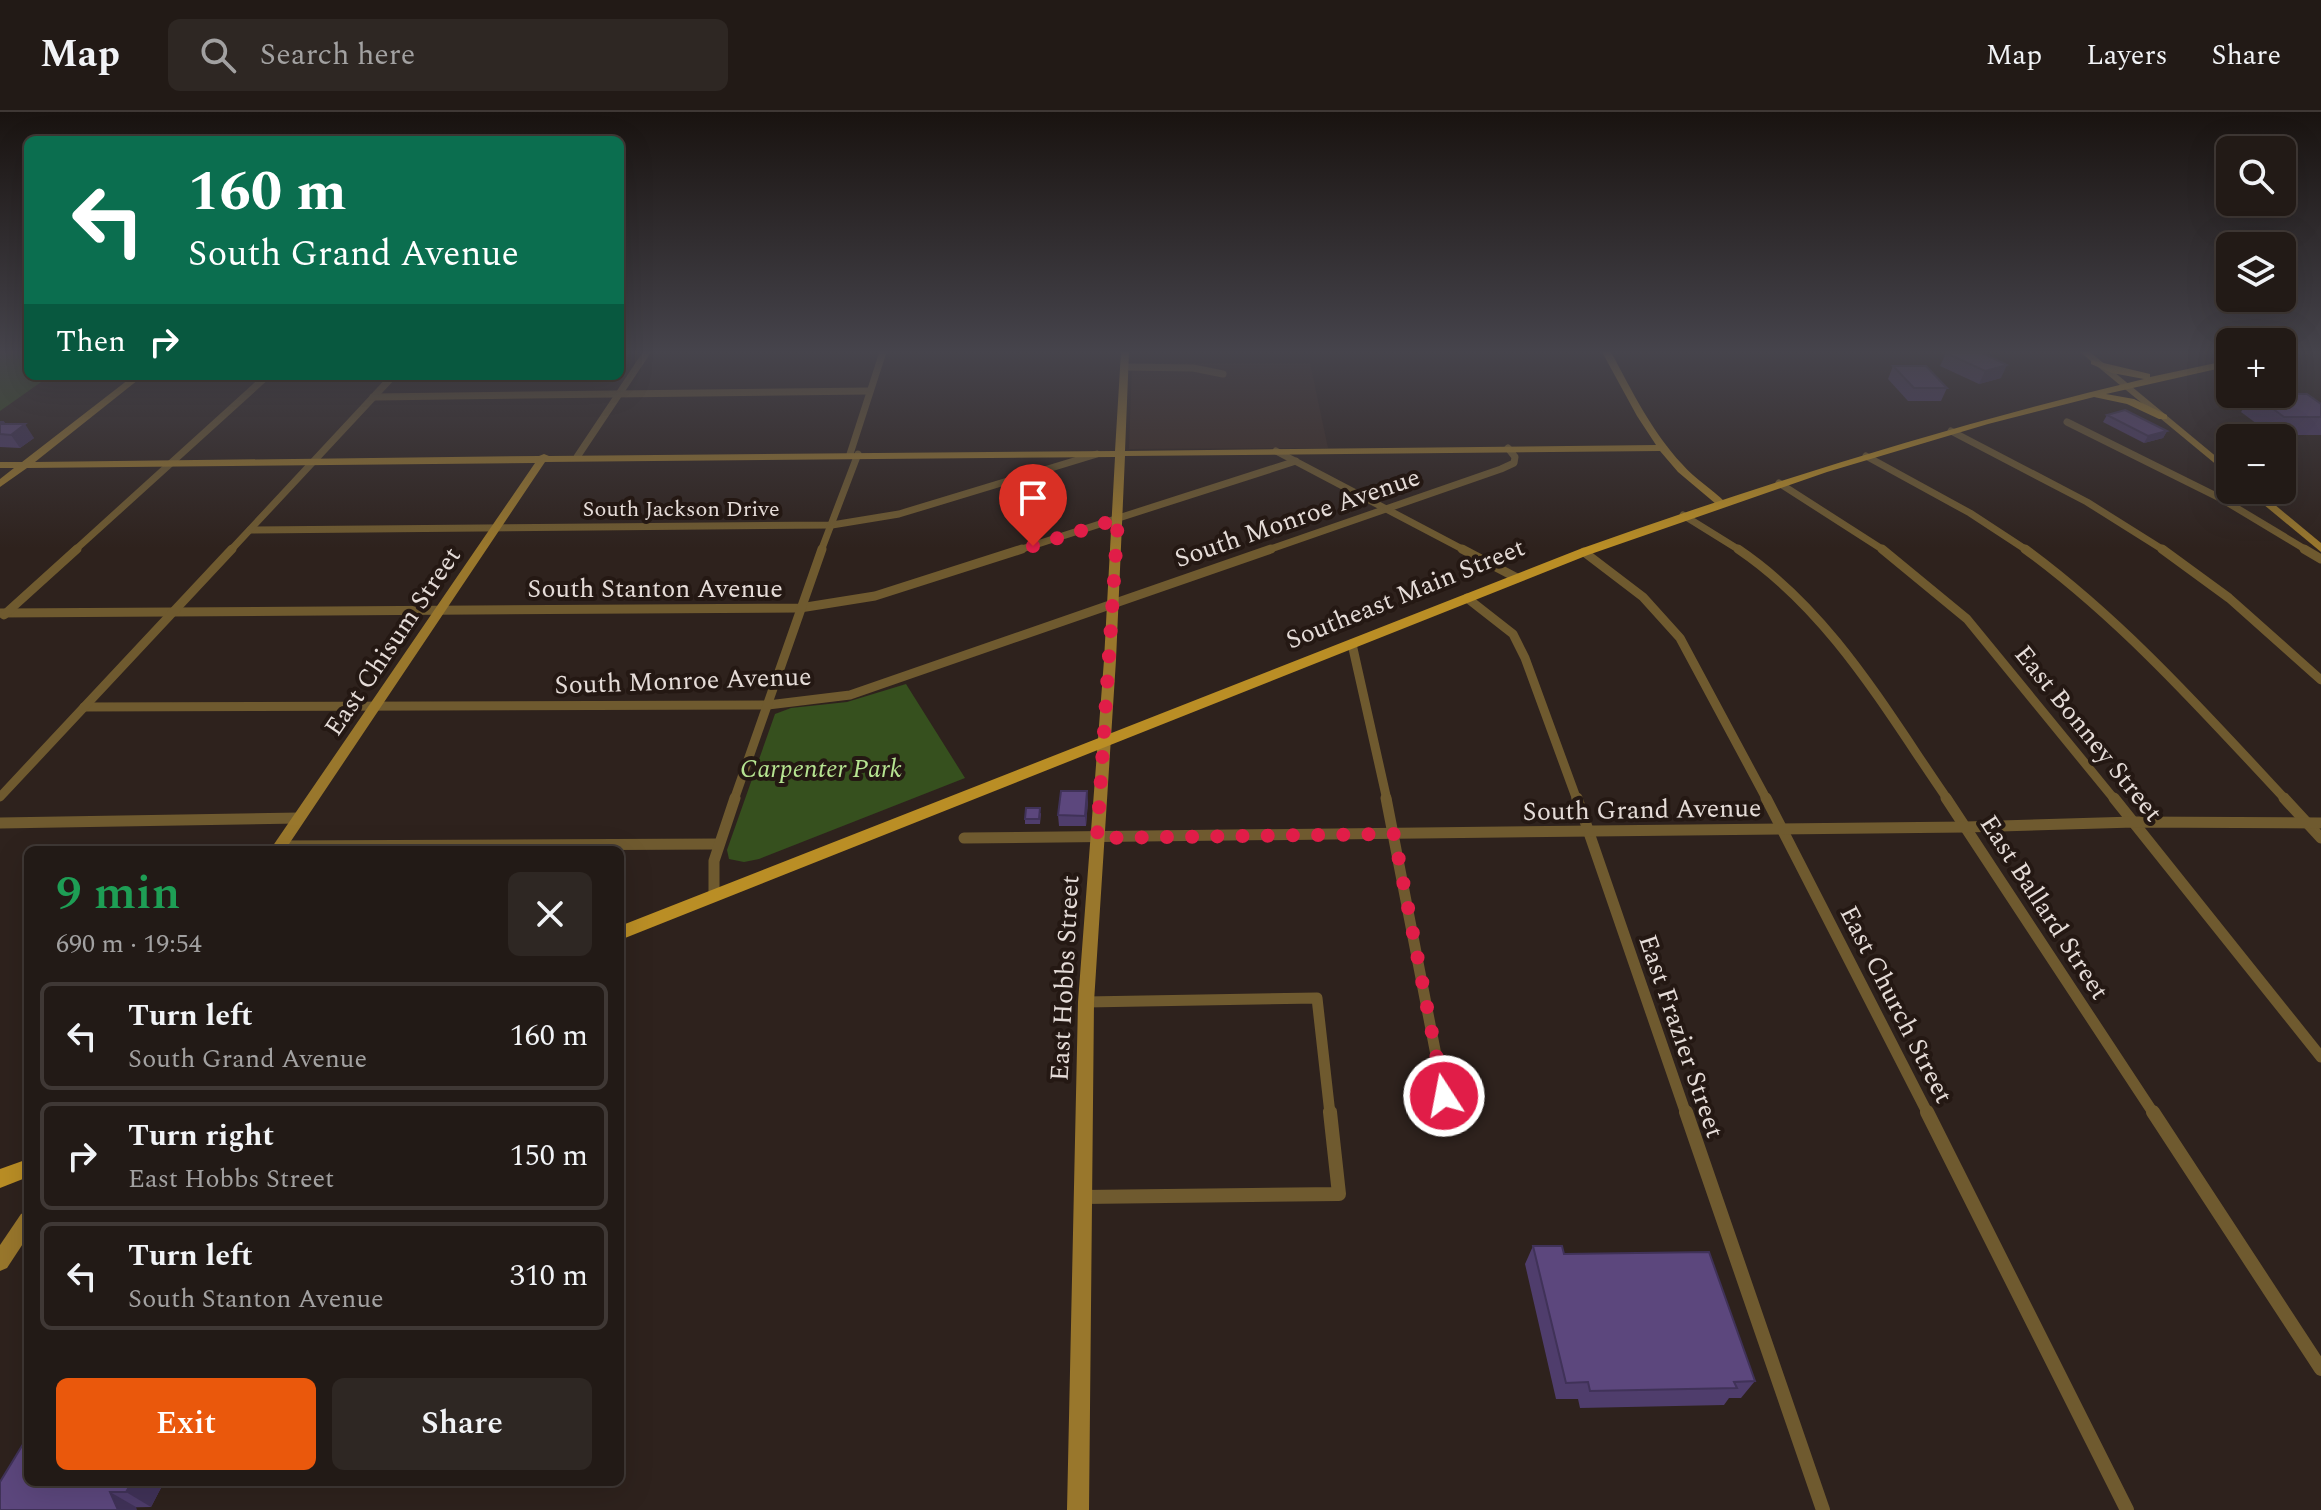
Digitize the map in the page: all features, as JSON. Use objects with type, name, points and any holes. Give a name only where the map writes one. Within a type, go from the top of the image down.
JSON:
[{"type":"main road","name":"Southeast Main Street","points":[[624,931],[1683,515],[1866,456],[2001,417]]},
{"type":"main road","points":[[0,1179],[24,1170]]},
{"type":"street","points":[[0,484],[86,417]]},
{"type":"street","points":[[2,615],[221,417]]},
{"type":"street","points":[[0,797],[354,417]]},
{"type":"street","points":[[577,457],[603,417]]},
{"type":"street","points":[[714,896],[714,861],[719,844],[800,608],[832,525],[862,417]]},
{"type":"street","name":"East Hobbs Street","points":[[1078,1510],[1086,1002],[1105,742],[1122,417]]},
{"type":"street","points":[[1643,417],[1660,448],[1686,477],[1720,502]]},
{"type":"street","points":[[2163,417],[2216,461]]},
{"type":"street","points":[[2067,422],[2220,498],[2321,559]]},
{"type":"street","points":[[1951,431],[2044,477],[2148,540],[2214,587],[2321,680]]},
{"type":"street","name":"South Monroe Avenue","points":[[84,707],[768,705],[850,695],[1514,463],[1515,457],[1508,448]]},
{"type":"street","points":[[0,465],[1120,451],[1660,448]]},
{"type":"street","points":[[1276,451],[1293,463],[1517,578]]},
{"type":"street","name":"South Jackson Drive","points":[[250,530],[832,525],[899,514],[1103,452]]},
{"type":"street","points":[[1866,456],[1940,495],[2006,535],[2088,598],[2321,838]]},
{"type":"street","name":"East Chisum Street","points":[[279,846],[544,457]]},
{"type":"street","name":"South Stanton Avenue","points":[[2,615],[175,611],[800,608],[875,596],[1293,463]]},
{"type":"street","name":"East Bonney Street","points":[[1779,483],[1871,538],[1937,590],[1967,619],[2321,1057]]},
{"type":"street","points":[[2268,504],[2321,549]]},
{"type":"street","name":"East Ballard Street","points":[[1683,515],[1771,570],[1820,617],[1966,827],[2321,1369]]},
{"type":"street","name":"East Church Street","points":[[1584,552],[1640,592],[1668,619],[1691,654],[1784,830],[2127,1510]]},
{"type":"street","name":"East Frazier Street","points":[[1467,598],[1513,634],[1525,658],[1589,832],[1823,1510]]},
{"type":"street","points":[[1352,644],[1394,834],[1444,1096]]},
{"type":"street","points":[[0,823],[299,818]]},
{"type":"street","name":"South Grand Avenue","points":[[964,838],[1784,830],[2134,822],[2321,823]]},
{"type":"street","points":[[498,846],[719,844]]},
{"type":"street","points":[[1082,1197],[1339,1194],[1317,998],[1086,1002]]},
{"type":"street","points":[[0,1262],[24,1226]]},
{"type":"shaded area","points":[[1130,417],[1321,417],[1328,448],[1129,449]]},
{"type":"green space","name":"Carpenter Park","points":[[906,684],[965,778],[759,859],[744,862],[729,859],[727,850],[775,714],[791,708],[847,702]]},
{"type":"building","points":[[2111,417],[2139,417],[2167,431],[2148,436]]},
{"type":"building","points":[[0,424],[25,424],[11,435],[0,434]]},
{"type":"building","points":[[1061,791],[1087,791],[1085,816],[1058,815]]},
{"type":"building","points":[[1026,808],[1040,808],[1039,819],[1025,819]]},
{"type":"building","points":[[1533,1246],[1562,1246],[1564,1254],[1709,1252],[1755,1381],[1734,1382],[1737,1388],[1590,1391],[1588,1382],[1566,1383]]},
{"type":"building","points":[[24,1443],[24,1486],[130,1486],[126,1492],[110,1492],[118,1510],[0,1510],[0,1482]]},
{"type":"route","points":[[1033,546],[1118,519],[1097,838],[1394,834],[1444,1096]]}]
